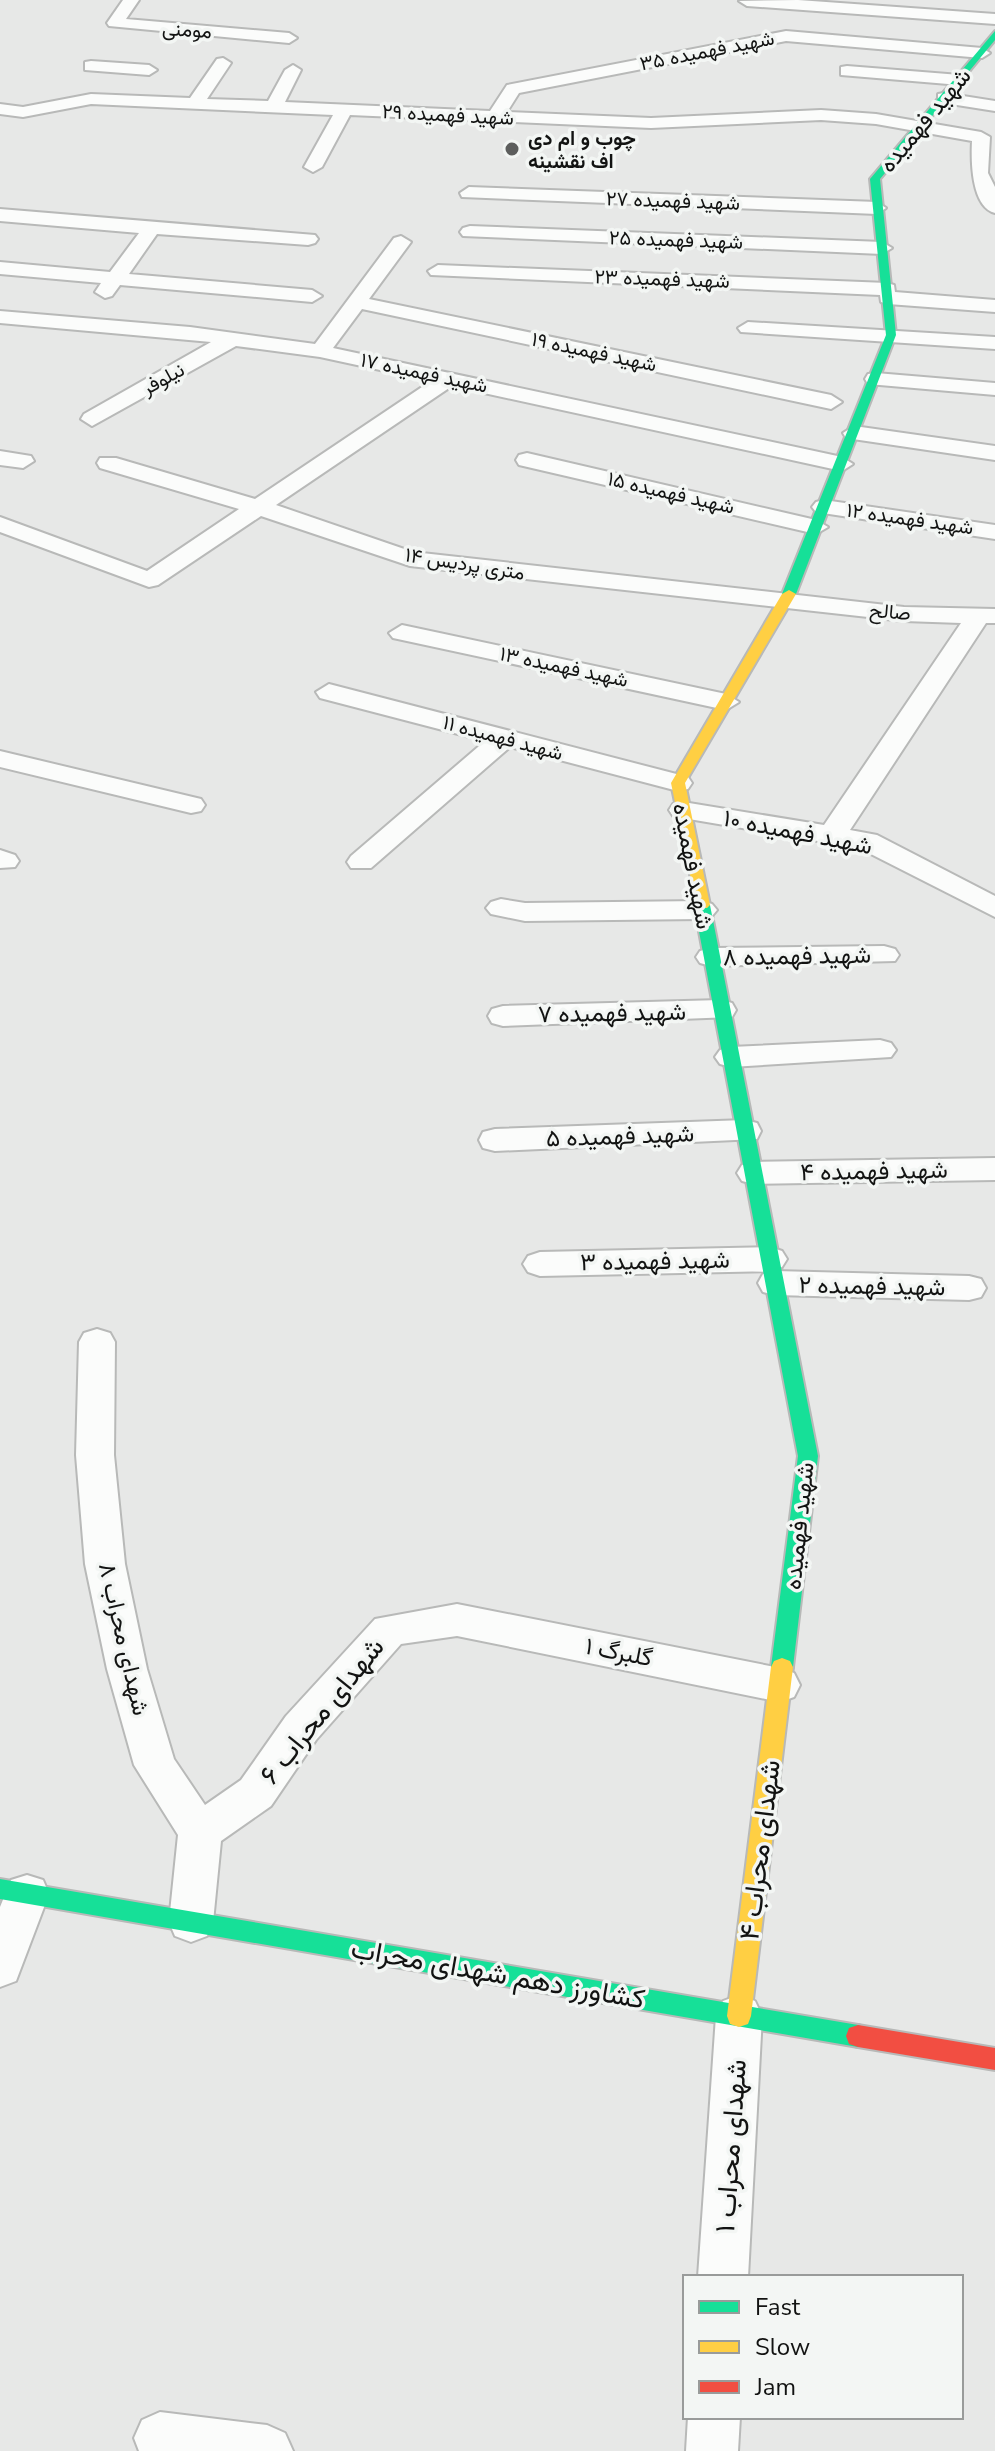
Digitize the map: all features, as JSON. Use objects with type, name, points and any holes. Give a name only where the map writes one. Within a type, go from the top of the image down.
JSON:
[{"type":"street","name":"مومنی","points":[[131,0],[115,23],[289,38]]},
{"type":"street","points":[[746,1],[800,2],[995,19]]},
{"type":"street","points":[[746,1],[786,36]]},
{"type":"street","name":"شهید فهمیده ۳۵","points":[[495,117],[513,89],[786,36],[991,43]]},
{"type":"street","name":"شهید فهمیده","points":[[780,1685],[808,1456],[680,797],[726,702],[786,602],[891,335],[875,179],[969,75],[991,43]]},
{"type":"street","points":[[195,103],[223,63]]},
{"type":"street","points":[[91,66],[154,65],[123,100]]},
{"type":"street","points":[[274,107],[293,70]]},
{"type":"street","points":[[847,71],[969,75]]},
{"type":"street","points":[[867,87],[995,106]]},
{"type":"street","name":"شهید فهمیده ۲۹","points":[[0,109],[23,112],[91,99],[664,123],[821,115],[988,138]]},
{"type":"street","points":[[313,167],[344,110]]},
{"type":"street","points":[[8,129],[23,112]]},
{"type":"street","points":[[988,138],[979,173],[995,207]]},
{"type":"street","name":"شهید فهمیده ۲۷","points":[[469,193],[877,208]]},
{"type":"street","points":[[0,215],[308,239]]},
{"type":"street","points":[[80,324],[152,228]]},
{"type":"street","name":"شهید فهمیده ۲۵","points":[[470,232],[882,248]]},
{"type":"street","points":[[320,351],[401,242]]},
{"type":"street","points":[[0,268],[312,296]]},
{"type":"street","name":"شهید فهمیده ۲۳","points":[[438,271],[887,294],[995,306]]},
{"type":"street","name":"شهید فهمیده ۱۹","points":[[357,302],[831,402]]},
{"type":"street","name":"شهید فهمیده ۱۷","points":[[0,317],[232,339],[320,351],[842,464]]},
{"type":"street","points":[[748,328],[995,343]]},
{"type":"street","name":"نیلوفر","points":[[92,419],[232,339]]},
{"type":"street","points":[[0,524],[149,580],[450,378]]},
{"type":"street","points":[[876,379],[995,389]]},
{"type":"street","points":[[854,433],[995,453]]},
{"type":"street","name":"شهید فهمیده ۱۵","points":[[527,460],[820,517]]},
{"type":"street","name":"۱۴ متری پردیس","points":[[108,463],[258,507],[410,559],[786,602]]},
{"type":"street","name":"شهید فهمیده ۱۲","points":[[820,517],[995,532]]},
{"type":"street","name":"صالح","points":[[786,602],[904,614],[987,616]]},
{"type":"street","points":[[832,835],[987,616]]},
{"type":"street","name":"شهید فهمیده ۱۳","points":[[402,633],[726,702]]},
{"type":"street","name":"شهید فهمیده ۱۱","points":[[329,692],[505,738],[680,797]]},
{"type":"street","points":[[361,862],[505,738]]},
{"type":"street","points":[[0,759],[191,805]]},
{"type":"street","name":"شهید فهمیده ۱۰","points":[[680,797],[867,841],[995,908]]},
{"type":"street","points":[[501,908],[525,912],[702,910]]},
{"type":"street","name":"شهید فهمیده ۸","points":[[711,957],[884,955]]},
{"type":"street","name":"شهید فهمیده ۷","points":[[503,1016],[721,1010]]},
{"type":"street","points":[[731,1057],[880,1050]]},
{"type":"street","name":"شهید فهمیده ۵","points":[[495,1140],[745,1131]]},
{"type":"street","name":"شهید فهمیده ۴","points":[[754,1173],[995,1169]]},
{"type":"street","name":"شهید فهمیده ۳","points":[[540,1264],[772,1271]]},
{"type":"street","name":"شهید فهمیده ۲","points":[[772,1271],[969,1288]]},
{"type":"street","name":"شهدای محراب ۸","points":[[97,1342],[95,1455],[105,1564],[127,1669],[155,1765],[200,1832]]},
{"type":"street","name":"گلبرگ ۱","points":[[457,1620],[780,1685]]},
{"type":"street","name":"شهدای محراب ۶","points":[[200,1832],[256,1793],[301,1728],[389,1630],[457,1620]]},
{"type":"street","name":"شهدای محراب ۴","points":[[739,2016],[780,1685]]},
{"type":"street","points":[[191,1922],[200,1832]]},
{"type":"street","points":[[0,1967],[14,1891]]},
{"type":"street","name":"کشاورز دهم شهدای محراب","points":[[14,1891],[995,2059]]},
{"type":"street","name":"شهدای محراب ۱","points":[[723,2275],[739,2016]]},
{"type":"street","points":[[712,2451],[714,2419]]},
{"type":"street","points":[[160,2438],[267,2451]]},
{"type":"traffic: fast","points":[[789,594],[891,335],[875,179],[995,34]]},
{"type":"traffic: fast","points":[[702,905],[808,1456],[782,1667]]},
{"type":"traffic: fast","points":[[0,1889],[858,2036]]},
{"type":"traffic: slow","points":[[702,905],[678,783],[789,594]]},
{"type":"traffic: slow","points":[[739,2016],[782,1667]]},
{"type":"traffic: jam","points":[[858,2036],[995,2059]]},
{"type":"place","name":"چوب و ام دی اف نقشینه","points":[[512,149]]}]
